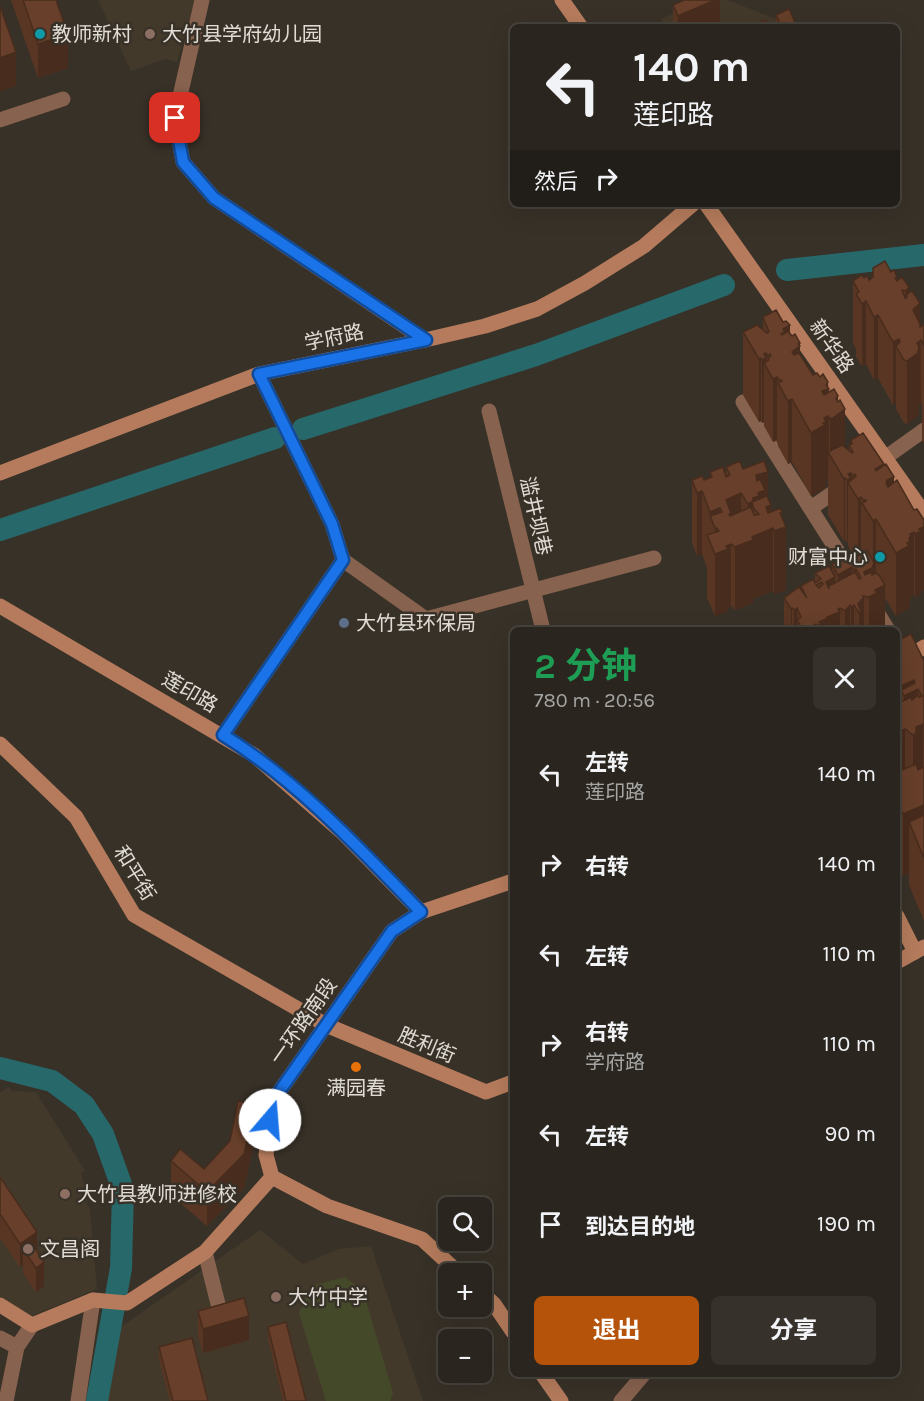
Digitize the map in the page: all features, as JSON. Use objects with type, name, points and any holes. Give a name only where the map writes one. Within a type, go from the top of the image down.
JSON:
[{"type":"street","points":[[202,0],[175,118],[183,162],[214,198],[426,340]]},
{"type":"street","points":[[562,0],[579,24]]},
{"type":"street","points":[[0,120],[63,99]]},
{"type":"street","name":"学府路","points":[[0,473],[259,374],[426,340],[485,326],[537,309],[585,284],[644,246],[690,207]]},
{"type":"street","name":"新华路","points":[[708,207],[924,513]]},
{"type":"street","points":[[259,374],[332,524],[343,560],[426,619],[654,558]]},
{"type":"street","points":[[742,402],[886,627]]},
{"type":"street","name":"滥井坝巷","points":[[489,411],[542,627]]},
{"type":"street","points":[[811,508],[924,430]]},
{"type":"street","points":[[223,735],[343,560]]},
{"type":"street","name":"莲印路","points":[[0,606],[255,755],[342,832],[421,912]]},
{"type":"street","points":[[901,662],[923,651]]},
{"type":"street","name":"和平街","points":[[0,744],[76,817],[134,915],[326,1025]]},
{"type":"street","name":"一环路南段","points":[[272,1177],[266,1155],[272,1102],[392,931],[421,912],[510,882]]},
{"type":"street","points":[[900,921],[919,950],[900,960]]},
{"type":"street","name":"胜利街","points":[[326,1025],[486,1092],[510,1083]]},
{"type":"street","points":[[6,1401],[17,1347],[32,1325],[93,1300],[127,1304],[205,1252],[272,1177],[327,1206],[422,1239],[448,1263]]},
{"type":"street","points":[[205,1252],[223,1326]]},
{"type":"street","points":[[78,1401],[93,1300]]},
{"type":"street","points":[[492,1302],[510,1328]]},
{"type":"street","points":[[0,1305],[32,1325]]},
{"type":"street","points":[[0,1338],[17,1347]]},
{"type":"street","points":[[544,1377],[561,1401]]},
{"type":"street","points":[[621,1401],[641,1377]]},
{"type":"shaded area","name":"大竹县学府幼儿园","points":[[98,0],[195,0],[177,62],[165,59],[131,71]]},
{"type":"shaded area","points":[[703,0],[728,0],[788,24],[664,24],[661,19]]},
{"type":"shaded area","points":[[9,1087],[12,1091],[36,1092],[85,1171],[81,1173],[84,1183],[88,1181],[89,1183],[87,1204],[90,1209],[97,1289],[31,1316],[0,1297],[0,1092]]},
{"type":"shaded area","name":"大竹中学","points":[[260,1230],[303,1264],[338,1249],[371,1246],[423,1401],[104,1401],[118,1329]]},
{"type":"green space","points":[[345,1277],[363,1291],[393,1393],[390,1401],[326,1401],[299,1313],[311,1286]]},
{"type":"building","points":[[23,0],[56,0],[68,34],[38,44]]},
{"type":"building","points":[[684,0],[715,0],[678,16],[673,5]]},
{"type":"building","points":[[0,6],[16,52],[0,58]]},
{"type":"building","points":[[789,9],[796,24],[780,24],[776,15]]},
{"type":"building","points":[[766,20],[767,24],[756,24]]},
{"type":"building","points":[[885,261],[891,272],[894,270],[897,281],[902,277],[909,287],[906,291],[902,290],[905,298],[912,291],[920,303],[913,310],[920,327],[924,325],[924,345],[921,340],[917,343],[918,353],[907,361],[904,360],[896,346],[900,342],[899,339],[893,342],[878,315],[874,317],[866,301],[862,304],[856,294],[859,292],[853,281],[862,275],[864,278],[867,276],[869,280],[873,277],[873,268]]},
{"type":"building","points":[[776,310],[783,322],[786,321],[790,325],[783,329],[785,332],[781,334],[788,331],[792,336],[795,334],[800,343],[798,344],[800,346],[792,352],[794,355],[799,353],[813,375],[817,373],[820,377],[823,374],[829,389],[822,391],[824,395],[834,389],[838,396],[836,399],[838,402],[840,400],[845,409],[833,418],[830,419],[828,416],[824,418],[825,425],[811,433],[792,399],[788,401],[778,383],[782,381],[777,377],[773,379],[764,363],[769,360],[770,354],[768,356],[766,353],[764,354],[766,358],[759,359],[743,332],[757,325],[767,333],[769,332],[763,317]]},
{"type":"building","points":[[863,433],[884,464],[875,469],[876,471],[886,464],[894,477],[887,480],[888,487],[897,480],[914,510],[917,509],[924,520],[924,527],[919,529],[921,531],[910,534],[910,541],[907,543],[909,546],[896,553],[876,519],[873,521],[862,503],[866,500],[861,497],[858,499],[848,483],[856,476],[855,474],[852,476],[851,473],[848,474],[851,478],[844,479],[828,452],[842,445],[852,453],[849,445],[852,444],[851,440]]},
{"type":"building","points":[[740,461],[743,469],[764,461],[768,472],[756,475],[757,481],[760,479],[765,490],[758,493],[759,496],[753,498],[753,501],[748,504],[741,493],[726,500],[730,516],[751,507],[754,515],[759,514],[752,502],[767,496],[771,505],[766,507],[768,513],[781,508],[782,513],[780,513],[786,527],[774,531],[773,528],[735,547],[731,544],[726,546],[728,549],[715,554],[707,535],[719,531],[715,528],[710,516],[722,512],[720,508],[710,512],[702,491],[697,493],[692,480],[702,476],[704,480],[712,477],[710,472],[723,467],[726,477],[730,475],[726,467]]},
{"type":"building","points":[[867,550],[874,563],[872,568],[864,572],[865,575],[871,572],[872,575],[876,573],[885,585],[875,590],[877,593],[869,597],[863,596],[858,604],[861,612],[859,613],[854,605],[851,607],[850,605],[845,611],[838,609],[840,612],[827,617],[817,626],[816,624],[810,627],[801,627],[797,620],[801,617],[797,608],[791,609],[784,598],[799,587],[807,598],[801,586],[813,579],[815,583],[821,579],[815,573],[829,566],[835,577],[826,582],[829,589],[829,586],[855,572],[859,579],[861,578],[856,569],[852,567],[838,575],[832,564],[846,557],[849,563],[851,562],[849,559],[856,555],[857,557]]},
{"type":"building","points":[[911,634],[924,661],[924,724],[916,727],[916,733],[913,735],[905,729],[901,731],[904,737],[900,739],[900,702],[911,697],[912,700],[918,695],[922,696],[918,689],[904,696],[901,690],[915,683],[914,680],[900,687],[900,640]]},
{"type":"building","points":[[916,764],[918,770],[924,767],[924,805],[903,814],[900,806],[900,771]]},
{"type":"building","points":[[924,815],[924,858],[909,822]]},
{"type":"building","points":[[238,1101],[255,1104],[244,1154],[207,1192],[171,1161],[180,1149],[204,1169],[230,1141]]},
{"type":"building","points":[[0,1177],[37,1232],[20,1244],[0,1214]]},
{"type":"building","points":[[33,1245],[44,1262],[36,1268],[23,1249]]},
{"type":"building","points":[[244,1298],[249,1316],[203,1329],[198,1311]]},
{"type":"building","points":[[286,1322],[306,1401],[286,1401],[268,1327]]},
{"type":"building","points":[[192,1338],[208,1401],[173,1401],[159,1347]]},
{"type":"waterway","points":[[787,270],[924,255]]},
{"type":"waterway","points":[[303,429],[536,355],[724,285]]},
{"type":"waterway","points":[[0,530],[275,438]]},
{"type":"waterway","points":[[0,1068],[52,1081],[84,1105],[103,1134],[123,1190],[121,1268],[97,1401]]},
{"type":"place","name":"教师新村","points":[[40,34]]},
{"type":"place","name":"大竹县学府幼儿园","points":[[150,34]]},
{"type":"place","name":"财富中心","points":[[880,557]]},
{"type":"place","name":"大竹县环保局","points":[[344,623]]},
{"type":"place","name":"满园春","points":[[356,1067]]},
{"type":"place","name":"大竹县教师进修校","points":[[65,1194]]},
{"type":"place","name":"文昌阁","points":[[28,1249]]},
{"type":"place","name":"大竹中学","points":[[276,1297]]},
{"type":"route","points":[[175,118],[183,162],[214,198],[426,340],[259,374],[332,524],[343,560],[223,735],[255,755],[342,832],[421,912],[392,931],[272,1102],[270,1120]]}]
